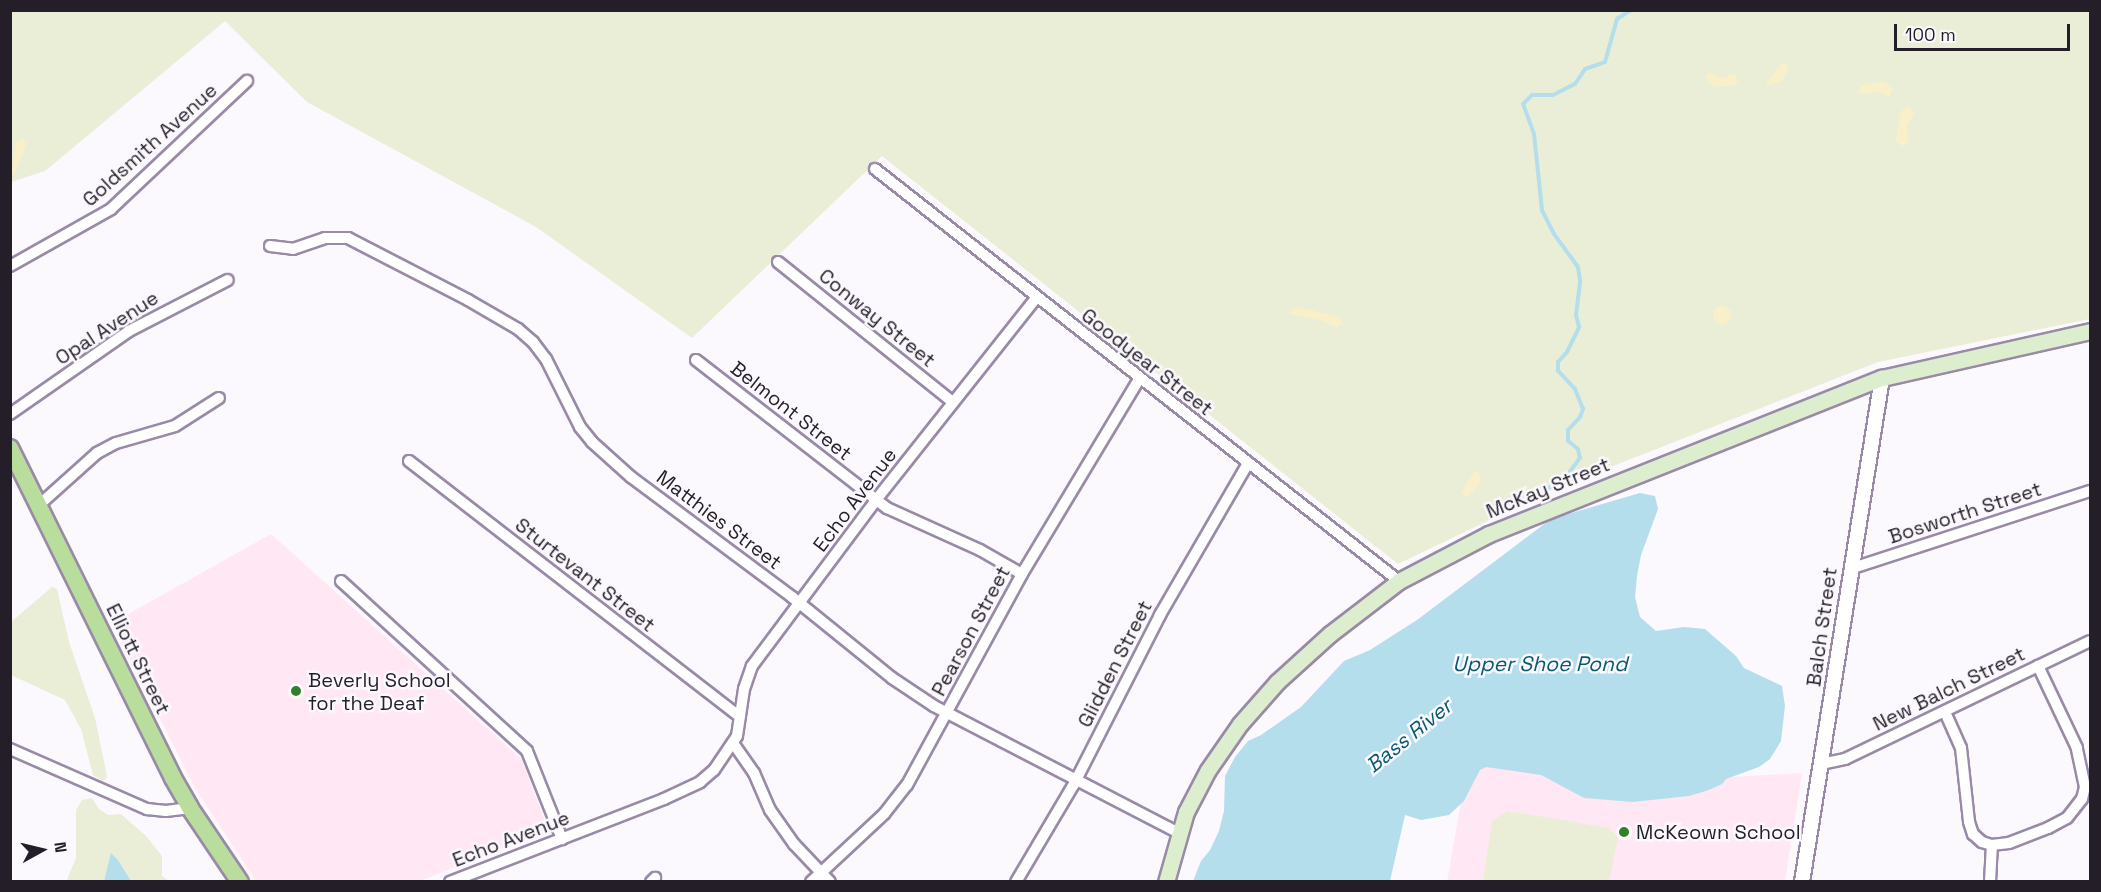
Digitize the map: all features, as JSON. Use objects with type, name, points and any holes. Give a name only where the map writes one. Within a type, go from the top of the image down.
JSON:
[{"type":"main road","name":"McKay Street","points":[[1166,882],[1186,812],[1208,770],[1240,724],[1277,682],[1330,634],[1400,581],[1500,530],[1882,378],[2091,332]]},
{"type":"main road","name":"Elliott Street","points":[[10,448],[190,808],[240,882]]},
{"type":"street","name":"Goldsmith Avenue","points":[[10,266],[111,209],[247,81]]},
{"type":"street","name":"Goodyear Street","points":[[875,169],[1036,298],[1400,581]]},
{"type":"street","name":"Matthies Street","points":[[270,246],[293,249],[325,238],[348,238],[468,300],[518,329],[533,342],[546,359],[580,427],[592,442],[631,477],[799,603],[892,678],[948,713],[1179,833]]},
{"type":"street","name":"Conway Street","points":[[778,262],[953,402]]},
{"type":"street","name":"Opal Avenue","points":[[10,414],[129,331],[228,280]]},
{"type":"street","name":"Echo Avenue","points":[[450,882],[466,879],[700,782],[714,770],[733,743],[744,689],[752,666],[876,500],[1036,298]]},
{"type":"street","name":"Belmont Street","points":[[696,360],[876,500],[980,550],[1022,574]]},
{"type":"street","name":"Balch Street","points":[[1802,882],[1882,378]]},
{"type":"street","name":"Pearson Street","points":[[810,882],[884,814],[908,785],[1022,574],[1140,379]]},
{"type":"street","points":[[39,505],[97,453],[116,443],[176,426],[219,398]]},
{"type":"street","name":"Sturtevant Street","points":[[409,461],[740,717]]},
{"type":"street","name":"Glidden Street","points":[[1016,882],[1076,779],[1160,615],[1248,463]]},
{"type":"street","name":"Bosworth Street","points":[[1850,569],[2091,491]]},
{"type":"street","points":[[341,581],[528,751],[562,839]]},
{"type":"street","name":"New Balch Street","points":[[1821,764],[1845,759],[2091,641]]},
{"type":"street","points":[[1945,712],[1961,748],[1969,822],[1973,834],[1982,842],[1992,845],[2009,843],[2058,823],[2067,818],[2082,799],[2084,778],[2077,748],[2038,666]]},
{"type":"street","points":[[733,743],[754,773],[770,810],[794,844],[830,882]]},
{"type":"street","points":[[10,749],[147,809],[166,811],[190,808]]},
{"type":"street","points":[[1990,882],[1992,845]]},
{"type":"shaded area","name":"Beverly School for the Deaf","points":[[271,534],[522,760],[548,830],[420,881],[256,881],[195,788],[112,623]]},
{"type":"shaded area","name":"McKeown School","points":[[1470,750],[1628,783],[1802,773],[1785,881],[1447,882]]},
{"type":"green space","points":[[10,11],[2090,11],[2090,319],[1878,362],[1552,490],[1398,564],[882,156],[692,338],[536,227],[307,102],[225,21],[45,171],[11,182]]},
{"type":"green space","points":[[52,587],[57,589],[69,642],[95,718],[107,778],[103,781],[93,775],[81,729],[65,700],[11,675],[11,622]]},
{"type":"green space","points":[[92,798],[99,809],[108,815],[121,814],[146,836],[162,856],[162,876],[169,881],[131,881],[112,854],[104,881],[66,882],[76,858],[76,810],[82,800]]},
{"type":"green space","points":[[1507,811],[1609,828],[1618,838],[1609,881],[1483,881],[1492,821]]},
{"type":"sand","points":[[1786,63],[1788,69],[1781,82],[1767,86],[1767,82],[1781,65]]},
{"type":"sand","points":[[1711,73],[1721,78],[1735,74],[1738,81],[1734,85],[1715,87],[1707,80],[1707,75]]},
{"type":"sand","points":[[1884,81],[1893,89],[1889,96],[1876,92],[1863,94],[1858,91],[1861,86]]},
{"type":"sand","points":[[1909,105],[1914,113],[1907,126],[1908,142],[1903,146],[1896,141],[1897,134],[1901,112]]},
{"type":"sand","points":[[22,138],[26,143],[25,148],[16,171],[11,176],[16,143]]},
{"type":"sand","points":[[1722,306],[1728,309],[1731,315],[1728,321],[1722,324],[1716,321],[1713,315],[1716,309]]},
{"type":"sand","points":[[1299,307],[1338,317],[1343,323],[1336,327],[1320,320],[1290,314],[1292,309]]},
{"type":"sand","points":[[1474,472],[1479,473],[1481,482],[1467,498],[1462,492]]},
{"type":"water","name":"Upper Shoe Pond","points":[[1640,493],[1655,496],[1658,509],[1641,555],[1637,576],[1635,597],[1640,617],[1656,631],[1684,627],[1705,629],[1736,656],[1744,668],[1782,686],[1785,706],[1781,741],[1770,759],[1759,767],[1726,779],[1722,784],[1709,790],[1689,796],[1633,802],[1584,798],[1541,775],[1486,767],[1480,770],[1464,801],[1449,815],[1421,820],[1405,815],[1390,881],[1193,881],[1201,861],[1210,850],[1219,831],[1224,811],[1225,776],[1235,757],[1248,741],[1261,735],[1301,707],[1344,661],[1370,650],[1417,620],[1551,519]]},
{"type":"water","points":[[111,853],[118,860],[131,881],[104,881]]},
{"type":"waterway","name":"Bass River","points":[[1544,495],[1547,489],[1566,477],[1580,458],[1578,449],[1568,441],[1568,430],[1580,417],[1583,409],[1575,389],[1558,371],[1558,362],[1567,352],[1579,327],[1576,315],[1580,280],[1578,267],[1554,234],[1542,210],[1534,134],[1523,104],[1532,95],[1553,95],[1575,84],[1585,69],[1605,62],[1617,19],[1631,10]]},
{"type":"place","name":"Beverly School for the Deaf","points":[[296,691]]},
{"type":"place","name":"McKeown School","points":[[1624,832]]}]
